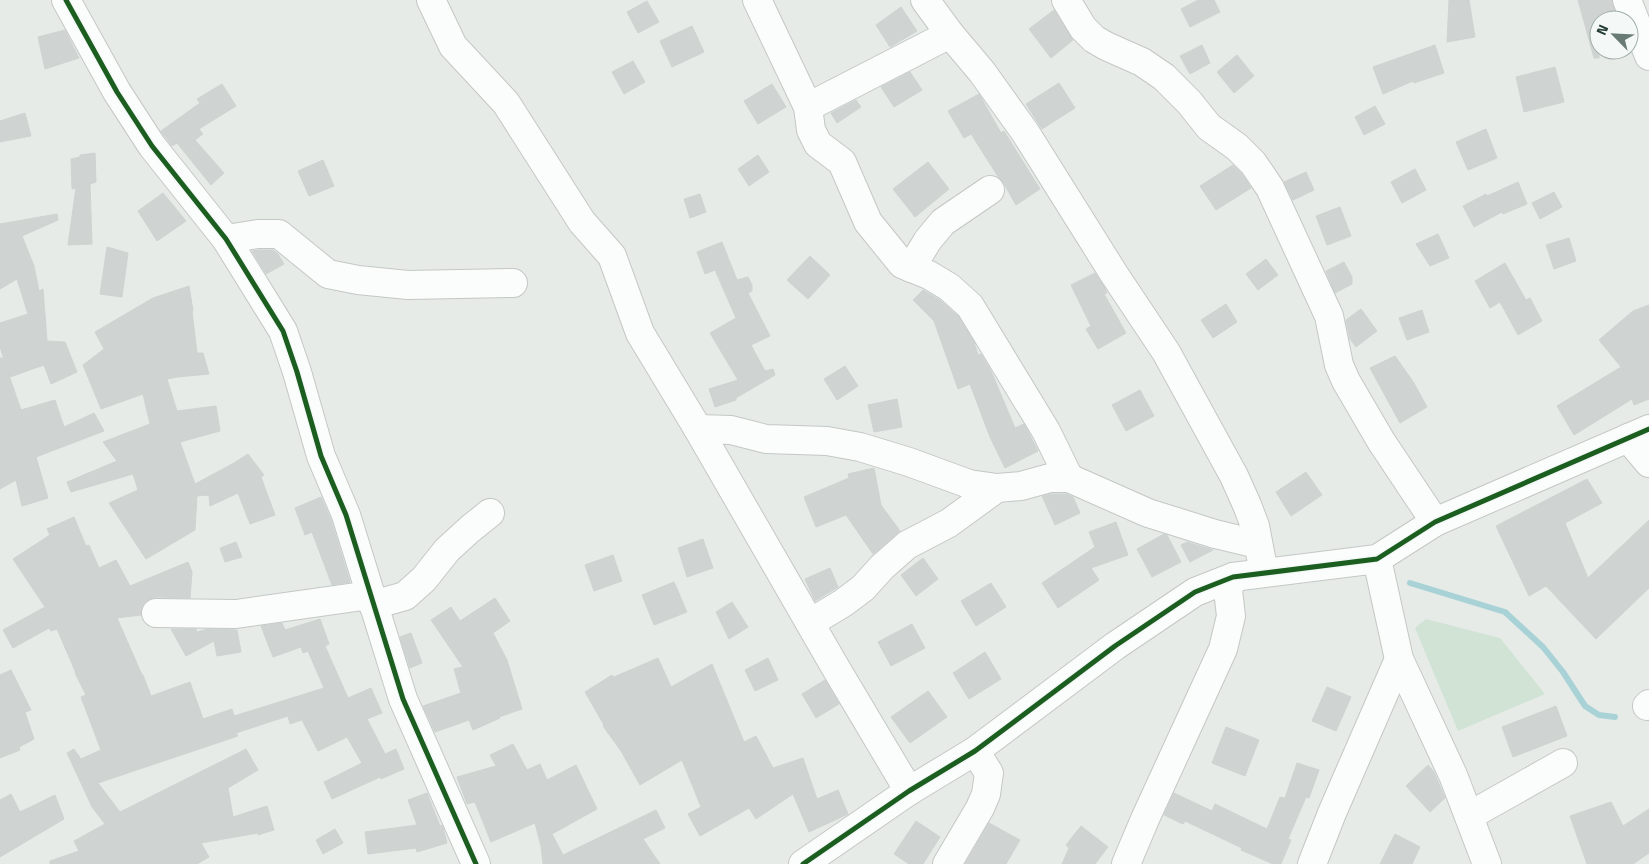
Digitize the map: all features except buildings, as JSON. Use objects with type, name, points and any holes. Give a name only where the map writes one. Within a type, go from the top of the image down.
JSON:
[{"type":"street","points":[[66,0],[117,92],[152,146],[226,239],[283,331],[321,456],[346,515],[403,699],[476,864]]},
{"type":"street","points":[[431,0],[452,46],[506,103],[582,222],[612,256],[640,333],[698,429],[908,791]]},
{"type":"street","points":[[757,0],[808,107],[811,130],[818,144],[842,162],[868,222],[896,259],[902,264],[929,275],[949,287],[970,306],[1046,431],[1069,478]]},
{"type":"street","points":[[925,0],[950,34],[982,72],[1025,132],[1114,274],[1166,352],[1234,476],[1256,526],[1264,573]]},
{"type":"street","points":[[1066,0],[1083,28],[1094,39],[1142,62],[1164,77],[1209,127],[1237,147],[1253,163],[1270,188],[1326,310],[1339,365],[1346,381],[1381,441],[1435,522]]},
{"type":"street","points":[[1627,0],[1649,56]]},
{"type":"street","points":[[808,107],[950,34]]},
{"type":"street","points":[[910,268],[928,240],[943,222],[990,190]]},
{"type":"street","points":[[226,239],[258,234],[279,234],[328,274],[358,280],[408,285],[513,283]]},
{"type":"street","points":[[698,429],[731,430],[766,438],[827,442],[860,447],[909,462],[969,484],[997,488],[1021,486],[1050,478],[1069,478],[1148,513],[1215,534],[1258,544]]},
{"type":"street","points":[[803,864],[908,791],[981,760],[1123,640],[1195,592],[1230,594],[1264,573],[1377,558],[1435,522],[1639,433],[1649,463]]},
{"type":"street","points":[[810,623],[850,598],[907,546],[950,523],[997,488]]},
{"type":"street","points":[[156,613],[236,614],[405,596],[424,579],[447,550],[470,528],[490,513]]},
{"type":"street","points":[[1377,558],[1399,659],[1453,775],[1488,864]]},
{"type":"street","points":[[1126,864],[1223,649],[1230,594]]},
{"type":"street","points":[[1312,864],[1332,812],[1399,659]]},
{"type":"street","points":[[948,864],[986,794],[981,760]]},
{"type":"street","points":[[1469,816],[1563,763]]},
{"type":"green space","points":[[1426,619],[1500,638],[1545,694],[1458,731],[1415,628]]},
{"type":"waterway","points":[[1410,583],[1505,612],[1543,647],[1563,672],[1585,706],[1599,715],[1615,717]]},
{"type":"cycle path","points":[[66,0],[117,92],[152,146],[226,239],[283,331],[321,456],[346,515],[403,699],[476,864]]},
{"type":"cycle path","points":[[803,864],[909,791],[975,751],[1115,646],[1195,592],[1233,577],[1377,559],[1435,522],[1649,429]]}]
